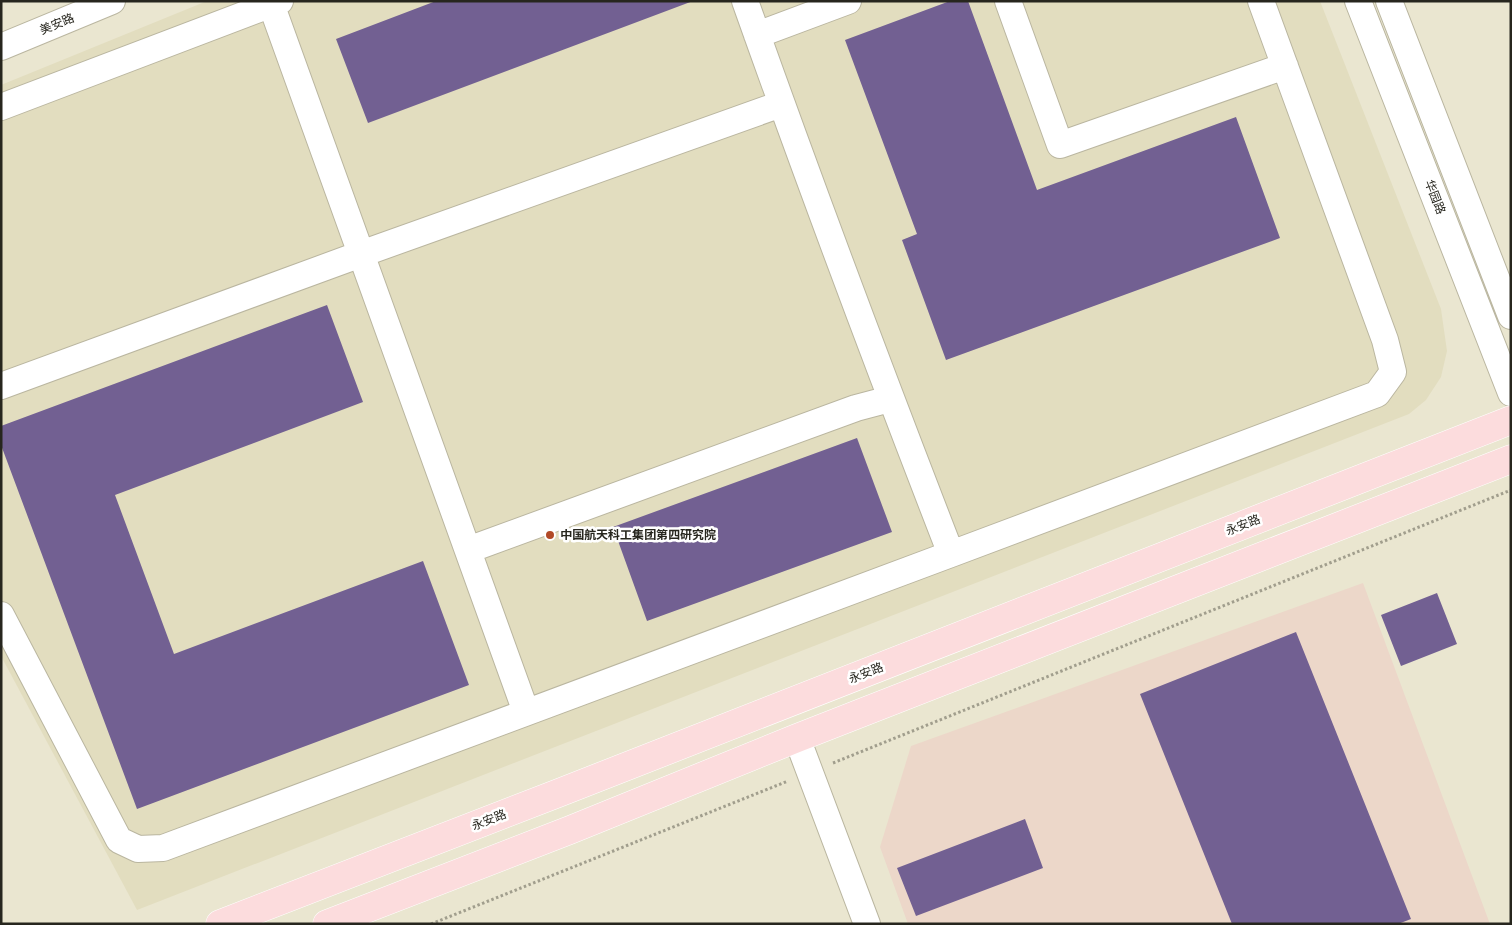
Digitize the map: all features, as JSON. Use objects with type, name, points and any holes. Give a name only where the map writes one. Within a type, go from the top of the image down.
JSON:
[{"type":"main road","name":"永安路","points":[[220,924],[1511,420]]},
{"type":"main road","points":[[326,924],[570,830],[797,738],[1511,459]]},
{"type":"street","name":"美安路","points":[[1,47],[112,1]]},
{"type":"street","points":[[745,1],[890,399],[951,554]]},
{"type":"street","points":[[757,35],[848,1]]},
{"type":"street","points":[[1008,1],[1060,145],[1285,66]]},
{"type":"street","points":[[1,615],[120,840],[138,849],[163,848],[1377,394],[1393,372],[1385,340],[1261,1]]},
{"type":"street","name":"华园路","points":[[1358,1],[1511,393]]},
{"type":"street","points":[[1389,1],[1511,316]]},
{"type":"street","points":[[1,108],[274,2],[526,712]]},
{"type":"street","points":[[1,386],[781,104]]},
{"type":"street","points":[[468,550],[856,408],[890,399]]},
{"type":"street","points":[[797,738],[867,924]]},
{"type":"path","points":[[431,924],[1511,490]]},
{"type":"shaded area","name":"中国航天科工集团第四研究院","points":[[207,1],[1320,1],[1441,309],[1447,351],[1441,377],[1426,400],[1409,414],[137,910],[1,656],[1,85]]},
{"type":"shaded area","points":[[1363,583],[1490,924],[908,924],[880,847],[911,746]]},
{"type":"building","points":[[436,1],[693,1],[368,123],[336,39]]},
{"type":"building","points":[[950,1],[968,1],[1037,190],[1236,117],[1280,238],[946,360],[902,240],[917,234],[845,40]]},
{"type":"building","points":[[327,305],[363,402],[115,495],[174,654],[423,561],[469,685],[137,809],[1,445],[1,426]]},
{"type":"building","points":[[857,438],[892,532],[647,621],[613,527]]},
{"type":"building","points":[[1437,593],[1457,644],[1401,666],[1381,615]]},
{"type":"building","points":[[1296,632],[1411,919],[1398,924],[1232,924],[1140,694]]},
{"type":"building","points":[[1025,819],[1043,868],[916,916],[897,868]]},
{"type":"place","name":"中国航天科工集团第四研究院","points":[[550,535]]}]
